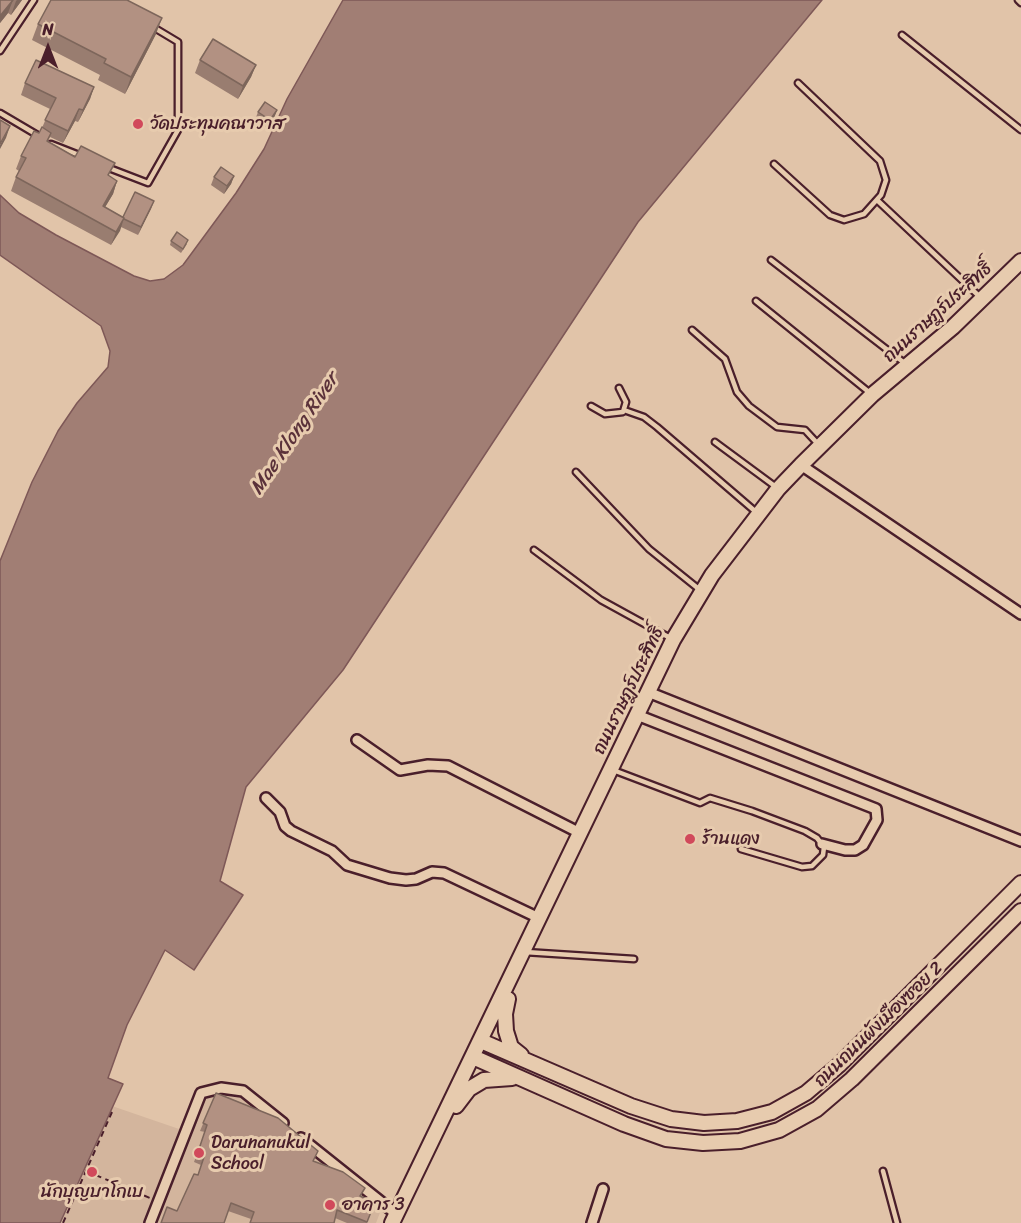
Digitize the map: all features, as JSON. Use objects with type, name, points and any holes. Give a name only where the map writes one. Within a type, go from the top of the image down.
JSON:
[{"type":"street","name":"ถนนราษฎร์ประสิทธิ์","points":[[394,1218],[525,952],[539,918],[673,640],[702,591],[778,489],[820,445],[1021,261]]},
{"type":"street","points":[[801,465],[1021,614]]},
{"type":"street","points":[[648,692],[1021,841]]},
{"type":"street","points":[[637,715],[876,809],[877,820],[863,845],[845,850],[822,844]]},
{"type":"street","points":[[357,740],[400,770],[428,765],[448,766],[580,833]]},
{"type":"street","points":[[266,798],[280,812],[285,826],[291,831],[332,851],[347,865],[390,878],[406,880],[416,879],[432,872],[444,873],[539,918]]},
{"type":"street","name":"ถนนถนนผังเมืองซอย 2","points":[[482,1041],[631,1106],[671,1119],[704,1123],[737,1121],[772,1112],[806,1093],[839,1065],[1021,883]]},
{"type":"street","name":"ถนนถนนผังเมืองซอย 2","points":[[473,1057],[624,1124],[666,1139],[703,1143],[740,1141],[779,1130],[817,1109],[852,1080],[1021,911]]},
{"type":"street","points":[[525,952],[505,1014],[506,1031],[511,1047],[540,1066]]},
{"type":"street","points":[[432,1143],[469,1089],[484,1080],[507,1077],[532,1083]]},
{"type":"street","points":[[150,1223],[201,1093],[221,1088],[243,1091],[288,1127]]},
{"type":"street","points":[[297,1134],[394,1218]]},
{"type":"street","points":[[592,1223],[603,1189]]},
{"type":"lane","points":[[0,51],[34,0]]},
{"type":"lane","points":[[106,166],[148,183],[178,130],[178,42],[147,24]]},
{"type":"lane","points":[[902,35],[1021,130]]},
{"type":"lane","points":[[774,164],[830,215],[844,220],[864,214],[877,200],[886,180],[880,161],[798,83]]},
{"type":"lane","points":[[0,113],[53,145],[85,158]]},
{"type":"lane","points":[[877,200],[982,298]]},
{"type":"lane","points":[[771,260],[908,366]]},
{"type":"lane","points":[[756,301],[872,395]]},
{"type":"lane","points":[[693,330],[725,358],[737,392],[749,406],[777,427],[805,430],[820,445]]},
{"type":"lane","points":[[619,388],[626,402],[624,410]]},
{"type":"lane","points":[[591,406],[605,414],[614,415],[624,410],[644,417],[758,514]]},
{"type":"lane","points":[[715,442],[778,489]]},
{"type":"lane","points":[[576,472],[649,549],[702,591]]},
{"type":"lane","points":[[534,550],[601,600],[673,640]]},
{"type":"lane","points":[[611,769],[700,803],[710,798],[805,831],[822,844],[823,855],[812,866],[802,867],[741,849]]},
{"type":"lane","points":[[525,952],[634,959]]},
{"type":"lane","points":[[883,1171],[897,1223]]},
{"type":"path","points":[[63,1223],[112,1112]]},
{"type":"path","points":[[86,1170],[159,1202]]},
{"type":"shaded area","name":"Darunanukul School","points":[[198,1088],[216,1093],[239,1094],[284,1129],[340,1180],[381,1210],[376,1223],[60,1223],[112,1106],[179,1129]]},
{"type":"water","name":"Mae Klong River","points":[[343,0],[822,0],[638,222],[343,670],[246,787],[220,881],[243,895],[194,970],[165,950],[127,1025],[108,1078],[123,1084],[60,1223],[0,1223],[0,561],[32,482],[58,431],[77,403],[108,367],[110,351],[101,326],[0,255],[0,195],[19,213],[134,276],[150,281],[164,279],[183,265],[236,193],[264,149],[287,99]]},
{"type":"building","points":[[0,0],[13,0],[0,16]]},
{"type":"building","points":[[51,0],[127,0],[162,18],[131,77],[104,63],[106,59],[38,24]]},
{"type":"building","points":[[213,39],[256,65],[243,86],[200,60]]},
{"type":"building","points":[[36,60],[94,87],[83,110],[79,109],[68,131],[45,120],[56,98],[25,83]]},
{"type":"building","points":[[265,102],[277,110],[270,120],[258,112]]},
{"type":"building","points":[[0,120],[10,126],[0,144]]},
{"type":"building","points":[[42,127],[51,133],[47,141],[75,157],[81,146],[115,163],[108,175],[117,181],[103,206],[124,218],[116,232],[16,177],[26,158],[21,156],[34,131],[39,133]]},
{"type":"building","points":[[221,167],[234,176],[227,186],[214,177]]},
{"type":"building","points":[[135,192],[154,201],[141,227],[123,217]]},
{"type":"building","points":[[177,232],[188,240],[183,249],[171,241]]},
{"type":"building","points":[[216,1093],[278,1118],[318,1151],[313,1161],[343,1172],[365,1188],[360,1196],[375,1202],[367,1222],[337,1210],[334,1223],[250,1223],[254,1212],[231,1203],[224,1223],[161,1223],[167,1207],[177,1211],[194,1174],[198,1175],[204,1157],[197,1155],[207,1125],[203,1123]]},
{"type":"place","name":"วัดประทุมคณาวาส","points":[[138,124]]},
{"type":"place","name":"ร้านแดง","points":[[690,839]]},
{"type":"place","name":"Darunanukul School","points":[[199,1153]]},
{"type":"place","name":"นักบุญบาโกเบ","points":[[92,1172]]},
{"type":"place","name":"อาคาร 3","points":[[330,1205]]}]
